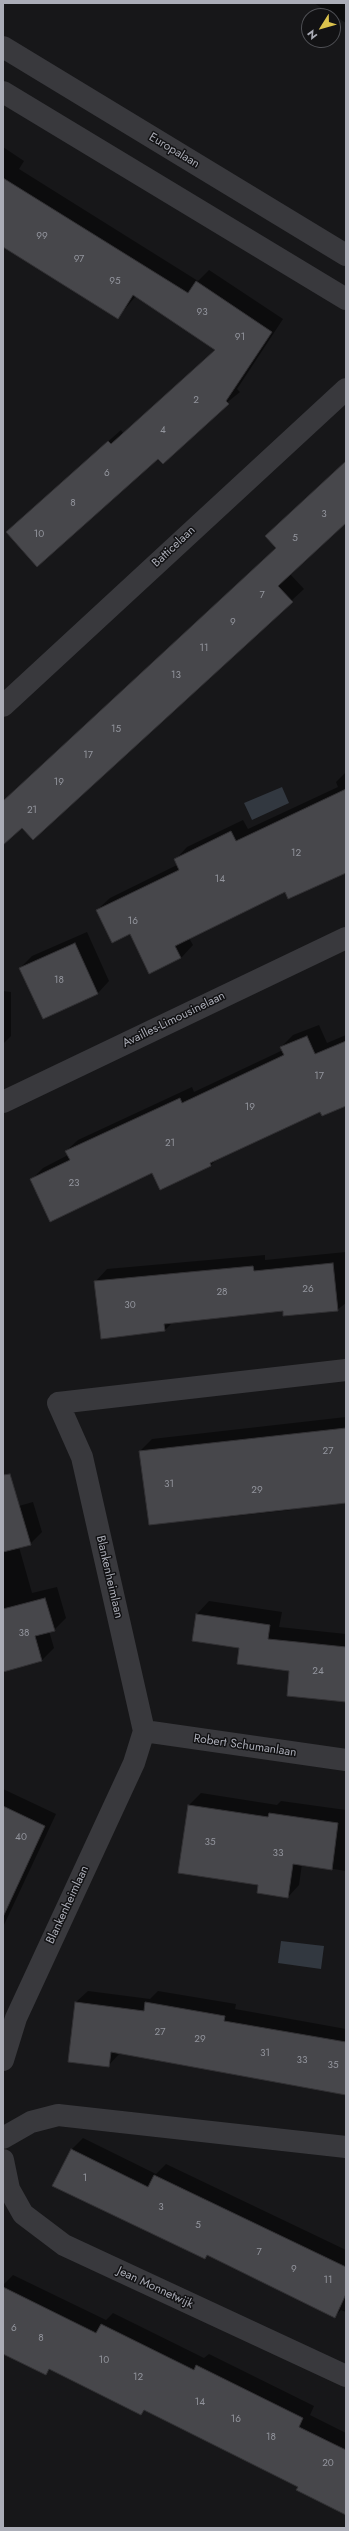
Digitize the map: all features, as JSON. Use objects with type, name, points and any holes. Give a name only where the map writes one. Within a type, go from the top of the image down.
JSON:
[{"type":"street","name":"Europalaan","points":[[3,47],[346,255]]},
{"type":"street","points":[[3,92],[346,299]]},
{"type":"street","name":"Batticelaan","points":[[3,706],[346,389]]},
{"type":"street","name":"Availles-Limousinelaan","points":[[3,1102],[346,938]]},
{"type":"street","name":"Blankenheimlaan","points":[[10,2016],[134,1763],[144,1732],[82,1457],[58,1403],[346,1370]]},
{"type":"street","name":"Robert Schumanlaan","points":[[144,1732],[346,1760]]},
{"type":"street","points":[[3,2060],[10,2016]]},
{"type":"street","points":[[3,2138],[31,2122],[58,2115],[346,2147]]},
{"type":"street","name":"Jean Monnetwijk","points":[[3,2160],[9,2189],[23,2214],[64,2245],[346,2376]]},
{"type":"shaded area","points":[[282,787],[289,803],[252,820],[244,803]]},
{"type":"shaded area","points":[[281,1941],[324,1946],[321,1969],[278,1963]]},
{"type":"building","points":[[3,178],[188,293],[196,281],[272,332],[226,401],[229,404],[163,464],[158,459],[37,567],[6,532],[108,441],[111,444],[215,350],[133,295],[118,319],[3,247]]},
{"type":"building","points":[[346,461],[346,523],[278,586],[293,602],[33,840],[22,828],[3,845],[3,801],[276,548],[265,536]]},
{"type":"building","points":[[346,789],[346,873],[288,899],[285,892],[175,946],[181,958],[149,974],[130,934],[112,943],[96,910],[179,870],[174,859],[231,831],[236,841]]},
{"type":"building","points":[[75,943],[98,994],[43,1019],[19,968]]},
{"type":"building","points":[[307,1036],[315,1054],[346,1041],[346,1106],[322,1116],[320,1112],[210,1163],[211,1166],[160,1190],[152,1173],[50,1222],[30,1179],[70,1160],[65,1151],[180,1098],[182,1103],[284,1055],[280,1047]]},
{"type":"building","points":[[333,1263],[338,1311],[283,1316],[283,1311],[164,1324],[165,1331],[101,1339],[94,1281],[253,1266],[254,1271]]},
{"type":"building","points":[[346,1428],[346,1503],[149,1525],[139,1451]]},
{"type":"building","points":[[10,1474],[31,1545],[3,1552],[3,1475]]},
{"type":"building","points":[[45,1598],[55,1631],[35,1636],[42,1661],[3,1672],[3,1609]]},
{"type":"building","points":[[196,1614],[270,1625],[268,1639],[346,1647],[346,1702],[287,1696],[289,1671],[237,1664],[239,1648],[192,1641]]},
{"type":"building","points":[[188,1805],[268,1817],[269,1813],[338,1823],[332,1870],[293,1864],[288,1898],[257,1893],[258,1885],[178,1873]]},
{"type":"building","points":[[3,1806],[45,1826],[3,1917]]},
{"type":"building","points":[[75,2002],[144,2011],[145,2002],[225,2016],[224,2021],[346,2042],[346,2095],[111,2052],[109,2067],[68,2062]]},
{"type":"building","points":[[71,2149],[148,2187],[154,2175],[346,2267],[346,2294],[335,2318],[207,2255],[205,2259],[52,2186]]},
{"type":"building","points":[[3,2287],[96,2333],[101,2324],[194,2370],[196,2365],[303,2418],[299,2427],[346,2450],[346,2515],[296,2490],[298,2487],[144,2410],[141,2415],[49,2369],[46,2375],[3,2354]]}]
